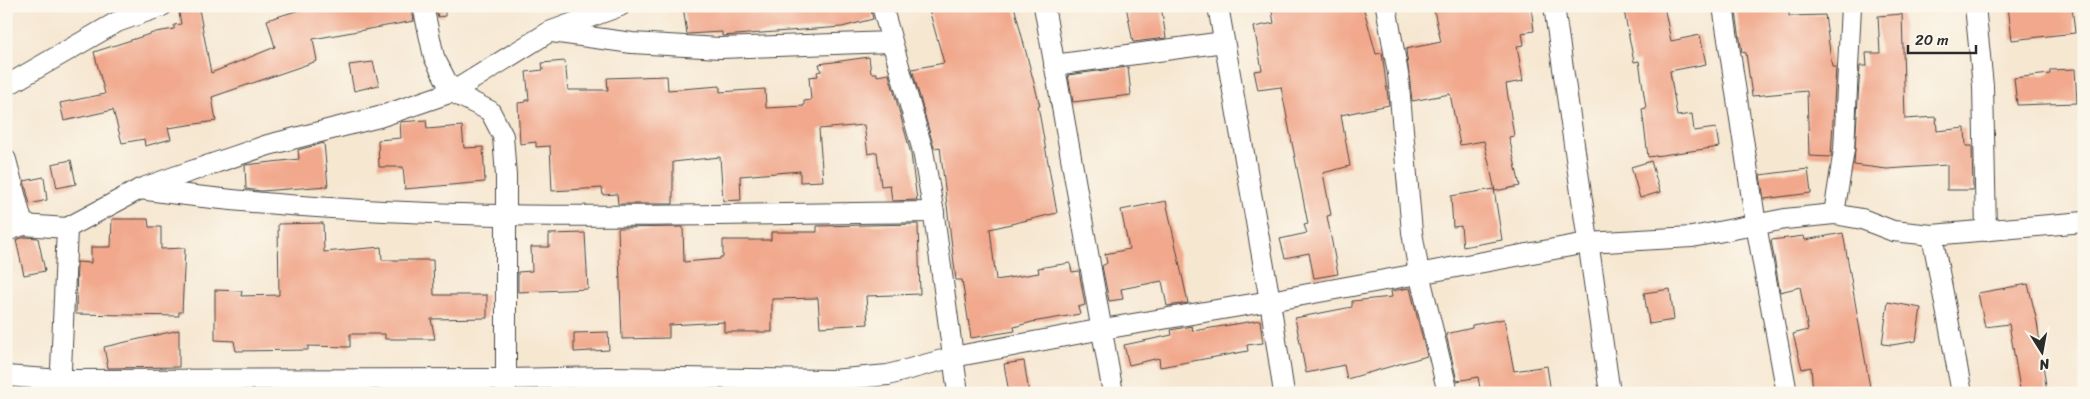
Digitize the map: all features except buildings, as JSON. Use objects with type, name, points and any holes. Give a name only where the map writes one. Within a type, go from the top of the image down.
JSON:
[{"type":"street","points":[[6,86],[117,22],[162,6]]},
{"type":"street","points":[[423,6],[434,57],[452,92],[490,111],[503,136],[506,176],[506,386]]},
{"type":"street","points":[[6,160],[15,228],[67,228],[140,190],[268,145],[378,117],[452,92],[548,32],[620,6]]},
{"type":"street","points":[[882,6],[923,151],[934,212],[958,393]]},
{"type":"street","points":[[1044,6],[1113,393]]},
{"type":"street","points":[[1218,6],[1270,301],[1284,393]]},
{"type":"street","points":[[1386,6],[1398,74],[1412,232],[1419,273],[1448,393]]},
{"type":"street","points":[[1554,6],[1610,393]]},
{"type":"street","points":[[1562,6],[1606,393]]},
{"type":"street","points":[[1723,6],[1756,225],[1787,393]]},
{"type":"street","points":[[1834,214],[1844,150],[1851,6]]},
{"type":"street","points":[[1975,6],[1983,86],[1986,231]]},
{"type":"street","points":[[548,32],[632,43],[720,48],[891,42]]},
{"type":"street","points":[[1054,65],[1224,42]]},
{"type":"street","points":[[140,190],[226,201],[506,216],[934,212]]},
{"type":"street","points":[[6,376],[60,386],[506,386],[607,377],[832,380],[888,375],[953,357],[1587,243],[1692,237],[1756,225],[1834,214],[1862,219],[1894,231],[1932,235],[2084,222]]},
{"type":"street","points":[[60,386],[67,228]]},
{"type":"street","points":[[1932,235],[1962,393]]}]
